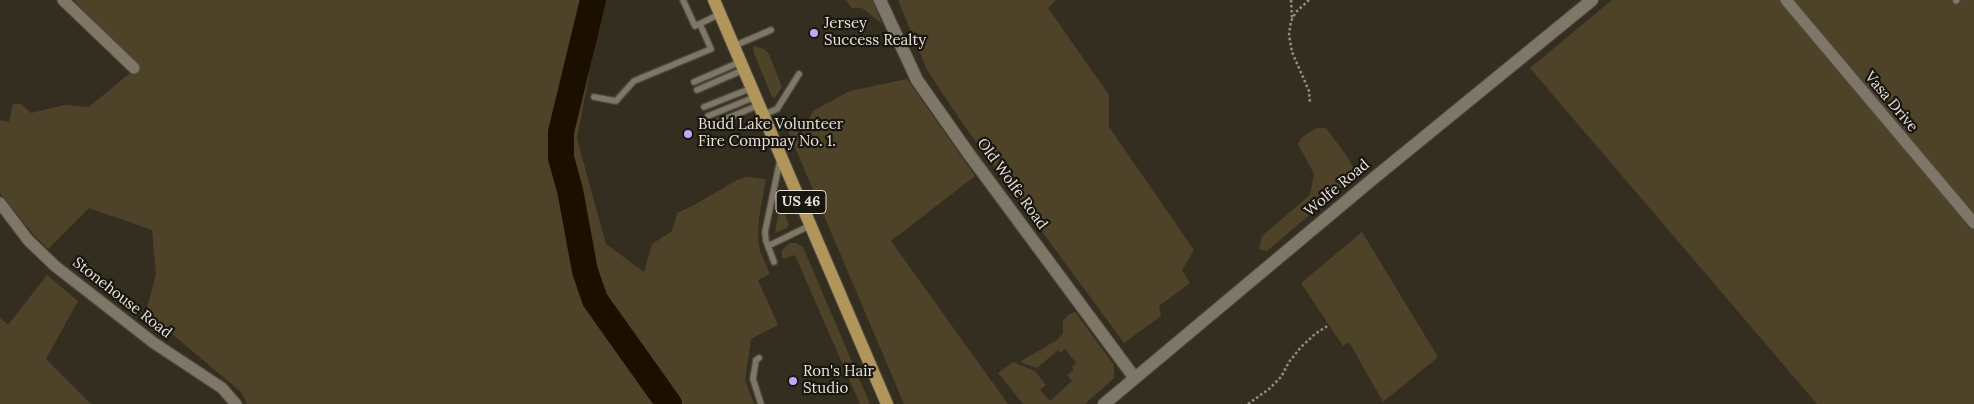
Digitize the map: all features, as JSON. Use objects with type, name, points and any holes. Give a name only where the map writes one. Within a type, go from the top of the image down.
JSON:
[{"type":"main road","name":"US 46","points":[[714,0],[887,404]]},
{"type":"main road","name":"Old Wolfe Road","points":[[880,0],[917,80],[969,154],[1134,377]]},
{"type":"main road","name":"Wolfe Road","points":[[1104,404],[1134,377],[1592,0]]},
{"type":"street","points":[[63,0],[134,68]]},
{"type":"street","name":"Vasa Drive","points":[[1786,0],[1974,223]]},
{"type":"street","name":"Stonehouse Road","points":[[0,203],[28,240],[55,266],[154,342],[222,388],[236,404]]},
{"type":"lane","points":[[683,0],[695,26],[720,14]]},
{"type":"lane","points":[[594,97],[616,101],[634,81],[711,49],[700,24]]},
{"type":"lane","points":[[734,46],[771,30]]},
{"type":"lane","points":[[694,82],[742,66]]},
{"type":"lane","points":[[697,90],[742,66]]},
{"type":"lane","points":[[704,108],[757,101],[777,109],[799,74]]},
{"type":"lane","points":[[708,116],[757,101]]},
{"type":"lane","points":[[711,125],[757,101]]},
{"type":"lane","points":[[774,262],[768,246],[766,232],[781,155]]},
{"type":"lane","points":[[768,246],[811,226]]},
{"type":"lane","points":[[759,358],[756,360],[753,378],[761,404]]},
{"type":"path","points":[[1291,0],[1292,12],[1289,36],[1292,52],[1309,91],[1310,103]]},
{"type":"path","points":[[1291,22],[1296,12],[1309,0]]},
{"type":"path","points":[[1248,404],[1281,377],[1289,362],[1301,347],[1329,325]]},
{"type":"shaded area","points":[[74,0],[603,0],[577,139],[606,244],[644,272],[652,244],[672,231],[677,213],[737,180],[747,177],[766,179],[759,218],[758,237],[760,251],[770,274],[758,280],[778,325],[751,339],[745,380],[754,404],[247,404],[241,392],[146,312],[156,274],[152,230],[89,208],[48,249],[34,235],[0,193],[0,120],[9,122],[13,104],[21,104],[31,113],[65,105],[89,107],[136,68]]},
{"type":"shaded area","points":[[846,0],[873,0],[882,24],[862,8],[852,8]]},
{"type":"shaded area","points":[[898,0],[1056,0],[1048,8],[1109,95],[1109,127],[1194,250],[1182,270],[1190,283],[1159,306],[1161,316],[1124,343],[963,124],[927,70]]},
{"type":"shaded area","points":[[1612,0],[1974,0],[1974,404],[1817,404],[1530,68]]},
{"type":"shaded area","points":[[754,46],[764,49],[769,54],[782,87],[775,98],[772,97],[753,51]]},
{"type":"shaded area","points":[[907,79],[975,176],[891,241],[1008,404],[904,404],[783,119],[801,135],[813,111],[850,91]]},
{"type":"shaded area","points":[[1317,128],[1326,128],[1346,155],[1355,170],[1353,178],[1267,251],[1259,249],[1262,236],[1310,195],[1314,174],[1298,144],[1301,138]]},
{"type":"shaded area","points":[[780,204],[789,224],[787,228],[775,233]]},
{"type":"shaded area","points":[[1362,232],[1438,357],[1383,402],[1349,342],[1343,346],[1301,283]]},
{"type":"shaded area","points":[[790,243],[796,243],[803,247],[870,404],[860,404],[795,255],[783,259],[782,257],[782,250]]},
{"type":"shaded area","points":[[47,275],[78,301],[46,359],[91,404],[0,404],[0,318],[8,325]]},
{"type":"shaded area","points":[[1075,312],[1114,365],[1114,378],[1085,404],[1023,404],[998,373],[1013,362],[1035,371],[1046,385],[1040,390],[1050,401],[1072,381],[1067,375],[1074,370],[1072,367],[1076,363],[1065,349],[1061,353],[1058,350],[1037,368],[1021,361],[1057,340],[1063,333],[1063,321],[1069,314]]},
{"type":"waterway","points":[[593,0],[561,132],[561,158],[570,190],[585,271],[595,300],[669,404]]},
{"type":"place","name":"Jersey Success Realty","points":[[814,33]]},
{"type":"place","name":"Budd Lake Volunteer Fire Compnay No. 1.","points":[[688,134]]},
{"type":"place","name":"Ron's Hair Studio","points":[[793,381]]}]
